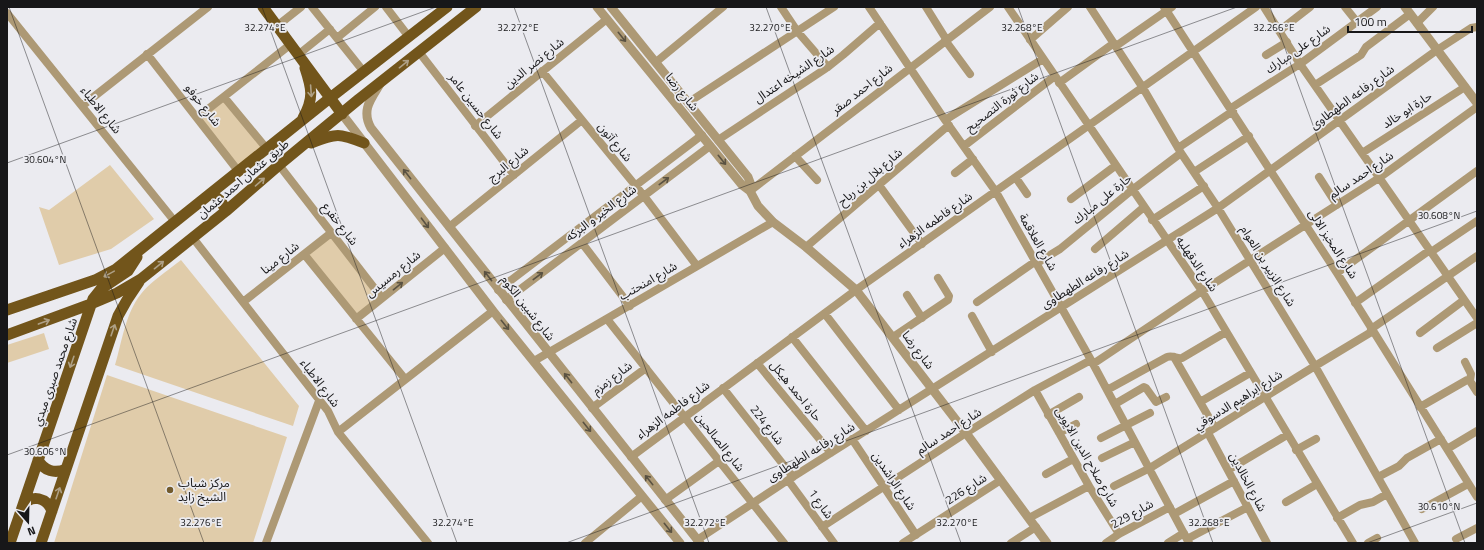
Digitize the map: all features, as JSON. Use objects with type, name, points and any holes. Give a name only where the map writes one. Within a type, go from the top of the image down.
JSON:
[{"type":"main road","points":[[263,7],[317,78],[335,95],[342,114]]},
{"type":"main road","name":"طريق عثمان احمد عثمان","points":[[7,310],[107,275],[142,250],[447,7]]},
{"type":"main road","name":"طريق عثمان احمد عثمان","points":[[7,335],[91,304],[117,293],[141,279],[226,211],[279,165],[360,99],[476,7]]},
{"type":"main road","points":[[301,57],[311,88],[309,107],[301,122]]},
{"type":"main road","points":[[335,95],[360,99]]},
{"type":"main road","points":[[303,146],[338,134],[346,135],[364,143]]},
{"type":"main road","points":[[212,194],[221,201],[226,211]]},
{"type":"main road","name":"شارع محمد صبرى مبدي","points":[[10,543],[91,304],[101,289],[128,271],[142,250]]},
{"type":"main road","points":[[41,543],[118,316],[141,279]]},
{"type":"main road","points":[[38,460],[44,468],[52,472],[66,469]]},
{"type":"main road","points":[[23,506],[25,502],[30,499],[39,498],[47,503],[52,511]]},
{"type":"street","points":[[82,106],[208,7]]},
{"type":"street","points":[[277,26],[301,7]]},
{"type":"street","points":[[312,7],[364,72]]},
{"type":"street","points":[[337,38],[375,7]]},
{"type":"street","points":[[386,7],[409,37]]},
{"type":"street","name":"شارع رضا","points":[[598,7],[742,185],[750,191],[758,206],[774,222],[856,290],[933,389],[1047,543]]},
{"type":"street","name":"شارع رضا","points":[[611,7],[748,177],[751,185],[750,191]]},
{"type":"street","points":[[656,62],[723,7]]},
{"type":"street","points":[[781,7],[797,31],[828,67]]},
{"type":"street","points":[[689,102],[834,7]]},
{"type":"street","name":"شارع العلاقمة","points":[[869,7],[947,123],[996,192],[1092,362],[1187,538]]},
{"type":"street","points":[[926,7],[945,40],[970,74]]},
{"type":"street","name":"شارع احمد صقر","points":[[750,191],[990,7]]},
{"type":"street","name":"شارع الدقهليه","points":[[1008,7],[1202,292],[1350,542]]},
{"type":"street","points":[[1030,40],[1068,7]]},
{"type":"street","name":"شارع فاطمه الزهراء","points":[[631,457],[684,416],[856,290],[1256,7]]},
{"type":"street","points":[[1264,7],[1300,64],[1464,300],[1474,306],[1477,318]]},
{"type":"street","points":[[1279,31],[1310,7]]},
{"type":"street","points":[[1345,7],[1357,22]]},
{"type":"street","name":"شارع على مبارك","points":[[1179,150],[1232,109],[1300,64],[1377,7]]},
{"type":"street","points":[[1417,23],[1433,7]]},
{"type":"street","name":"شارع الزبير بن العوام","points":[[1093,8],[1143,88],[1179,150],[1204,186],[1251,260],[1315,366],[1415,543]]},
{"type":"street","name":"شارع المخبز الالى","points":[[1167,8],[1193,52],[1232,109],[1337,273],[1477,497]]},
{"type":"street","name":"شارع ثورة التصحيح","points":[[964,146],[1057,80],[1115,44],[1167,8]]},
{"type":"street","points":[[1315,85],[1362,55],[1366,47],[1408,10],[1477,103]]},
{"type":"street","name":"شارع الاطباء","points":[[7,13],[176,223]]},
{"type":"street","name":"شارع نصر الدين","points":[[475,126],[607,19]]},
{"type":"street","name":"شارع الشيخه اعتدال","points":[[718,140],[828,67],[880,23]]},
{"type":"street","name":"شارع رفاعه الطهطاوى","points":[[698,541],[790,478],[1062,308],[1218,208],[1270,169],[1437,50],[1471,28],[1477,27]]},
{"type":"street","points":[[301,57],[330,29]]},
{"type":"street","points":[[1266,55],[1286,42]]},
{"type":"street","points":[[198,118],[291,44]]},
{"type":"street","name":"شارع حسين عامر","points":[[419,52],[514,175]]},
{"type":"street","name":"شارع خوفو","points":[[147,54],[239,172]]},
{"type":"street","name":"شارع بلال بن رباح","points":[[806,247],[879,185],[947,123],[1043,59]]},
{"type":"street","name":"شارع آتون","points":[[542,71],[644,196],[697,266]]},
{"type":"street","name":"شارع شبين الكوم","points":[[381,82],[367,108],[367,122],[371,128],[698,541]]},
{"type":"street","name":"حارة ابو خالد","points":[[1362,153],[1465,87]]},
{"type":"street","points":[[224,97],[267,149]]},
{"type":"street","name":"شارع احمد سالم","points":[[822,527],[966,433],[1035,390],[1092,362],[1380,178],[1477,106]]},
{"type":"street","points":[[342,114],[493,311],[680,543]]},
{"type":"street","name":"شارع البرج","points":[[449,227],[582,120]]},
{"type":"street","name":"شارع الخير و البركه","points":[[498,290],[702,135]]},
{"type":"street","points":[[1194,172],[1249,136]]},
{"type":"street","name":"شارع الخير و البركه","points":[[506,300],[710,146]]},
{"type":"street","name":"حارة على مبارك","points":[[977,302],[1036,262],[1060,249],[1179,150]]},
{"type":"street","points":[[794,156],[817,180]]},
{"type":"street","points":[[955,173],[973,159]]},
{"type":"street","name":"شارع خفرع","points":[[279,165],[382,298]]},
{"type":"street","points":[[1071,199],[1115,166]]},
{"type":"street","points":[[1337,273],[1477,171]]},
{"type":"street","points":[[1016,178],[1027,194]]},
{"type":"street","points":[[1319,178],[1337,205]]},
{"type":"street","points":[[879,185],[922,244]]},
{"type":"street","points":[[1152,220],[1204,186]]},
{"type":"street","points":[[1095,249],[1144,207]]},
{"type":"street","points":[[1355,303],[1430,251],[1477,221]]},
{"type":"street","name":"شارع امنحتب","points":[[534,361],[774,222]]},
{"type":"street","name":"شارع مينا","points":[[243,302],[331,233]]},
{"type":"street","name":"شارع الاطباء","points":[[193,238],[328,411],[338,432],[428,543]]},
{"type":"street","points":[[582,243],[630,306]]},
{"type":"street","name":"شارع رمسيس","points":[[356,319],[444,248]]},
{"type":"street","points":[[304,254],[405,379]]},
{"type":"street","name":"شارع ابراهيم الدسوقي","points":[[1114,486],[1150,468],[1372,330],[1477,256]]},
{"type":"street","points":[[893,337],[949,299],[949,296],[938,278]]},
{"type":"street","points":[[907,294],[922,318]]},
{"type":"street","points":[[1420,333],[1464,300]]},
{"type":"street","points":[[338,432],[493,311]]},
{"type":"street","points":[[824,314],[899,410]]},
{"type":"street","points":[[972,316],[992,352]]},
{"type":"street","name":"شارع الصالحين","points":[[607,319],[784,543]]},
{"type":"street","points":[[1437,348],[1477,323]]},
{"type":"street","points":[[1107,390],[1167,357],[1182,358],[1226,332]]},
{"type":"street","points":[[792,337],[866,431]]},
{"type":"street","name":"شارع الخالدين","points":[[1174,357],[1200,402],[1228,470],[1266,541]]},
{"type":"street","points":[[1465,362],[1471,374],[1470,381],[1477,392]]},
{"type":"street","name":"حارة احمد هيكل","points":[[757,363],[831,453]]},
{"type":"street","name":"شارع زمزم","points":[[592,408],[646,368]]},
{"type":"street","points":[[1200,402],[1250,374]]},
{"type":"street","points":[[1420,407],[1466,380],[1470,381]]},
{"type":"street","points":[[1115,404],[1144,387],[1156,402],[1166,397]]},
{"type":"street","name":"شارع 224","points":[[723,388],[790,478]]},
{"type":"street","name":"شارع صلاح الدين الايوبى","points":[[1035,390],[1073,459],[1119,534]]},
{"type":"street","points":[[1048,414],[1079,397]]},
{"type":"street","points":[[266,543],[319,401]]},
{"type":"street","points":[[1100,438],[1150,412]]},
{"type":"street","points":[[1059,433],[1076,424]]},
{"type":"street","points":[[1447,450],[1477,431]]},
{"type":"street","points":[[1228,470],[1287,436]]},
{"type":"street","name":"شارع الراشدين","points":[[852,439],[916,536]]},
{"type":"street","points":[[1296,450],[1316,439]]},
{"type":"street","points":[[1378,477],[1399,466],[1407,458],[1441,440]]},
{"type":"street","points":[[1102,458],[1135,442]]},
{"type":"street","points":[[1046,474],[1073,459]]},
{"type":"street","points":[[665,500],[719,461]]},
{"type":"street","name":"شارع 1","points":[[790,478],[833,543]]},
{"type":"street","name":"شارع 226","points":[[903,543],[1001,480]]},
{"type":"street","name":"شارع 229","points":[[1106,543],[1119,534],[1234,481]]},
{"type":"street","points":[[1286,502],[1317,484]]},
{"type":"street","points":[[1422,508],[1468,484]]},
{"type":"street","points":[[1029,518],[1089,486]]},
{"type":"street","points":[[1337,518],[1360,505],[1373,502],[1387,494]]},
{"type":"street","points":[[587,543],[642,496]]},
{"type":"street","points":[[1168,543],[1187,538],[1248,507]]},
{"type":"street","points":[[1011,543],[1036,527]]},
{"type":"street","points":[[1456,539],[1477,528]]},
{"type":"street","points":[[1368,543],[1377,538]]},
{"type":"street","points":[[1257,543],[1266,541]]},
{"type":"shaded area","points":[[224,98],[263,146],[237,167],[199,118]]},
{"type":"shaded area","points":[[110,165],[154,219],[111,249],[59,265],[39,207],[49,210]]},
{"type":"shaded area","points":[[330,234],[380,298],[356,317],[306,255]]},
{"type":"shaded area","points":[[181,260],[299,406],[293,426],[115,365],[131,310],[141,294],[149,285]]},
{"type":"shaded area","points":[[44,333],[49,349],[7,363],[7,345]]},
{"type":"shaded area","name":"مركز شباب الشيخ زايد","points":[[107,375],[287,437],[253,543],[54,543]]},
{"type":"place","name":"مركز شباب الشيخ زايد","points":[[170,490]]}]
